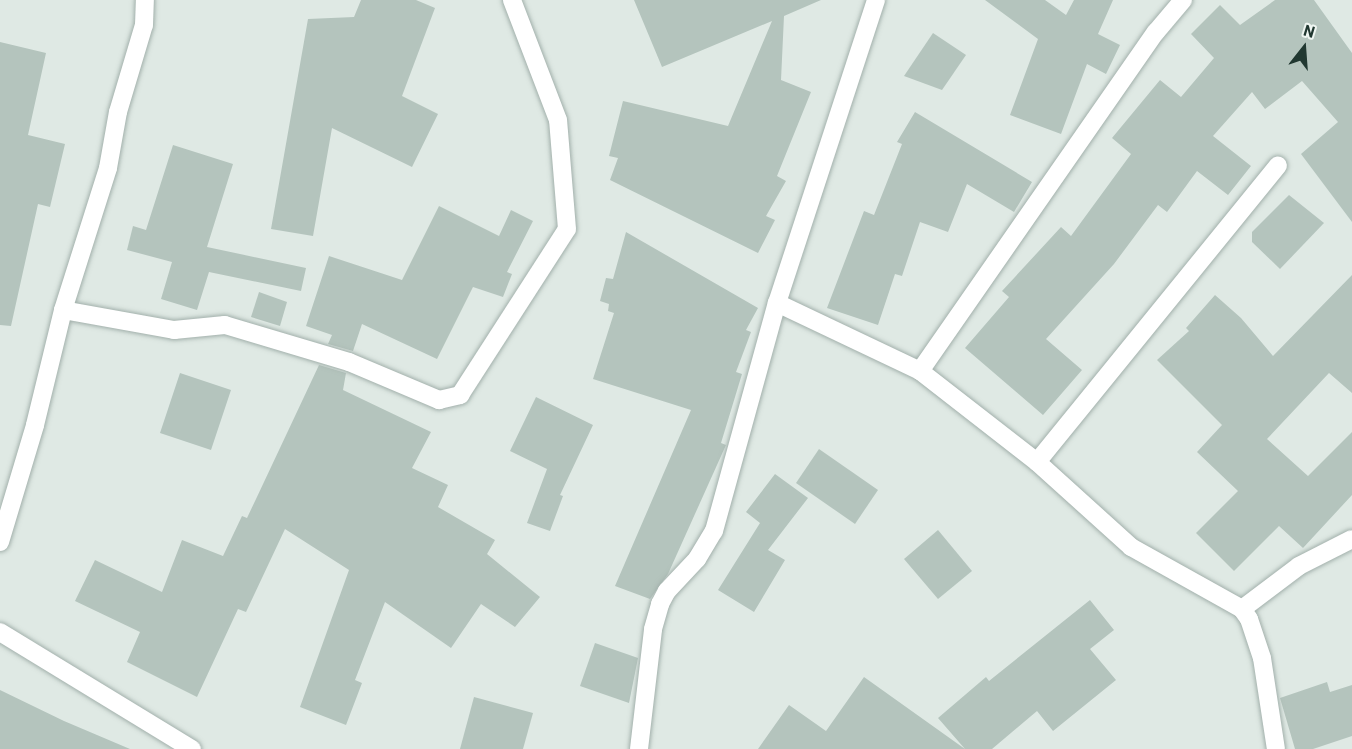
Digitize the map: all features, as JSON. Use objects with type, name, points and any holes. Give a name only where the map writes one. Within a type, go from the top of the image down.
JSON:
[{"type":"street","points":[[0,542],[35,425],[63,310],[108,168],[118,112],[144,26],[145,0]]},
{"type":"street","points":[[63,310],[174,330],[225,325],[349,362],[438,400],[460,395],[567,229],[558,120],[512,0]]},
{"type":"street","points":[[639,749],[653,629],[660,604],[714,531],[777,303],[876,0]]},
{"type":"street","points":[[920,371],[1156,32],[1184,0]]},
{"type":"street","points":[[1037,462],[1278,165]]},
{"type":"street","points":[[777,303],[920,371],[1037,462],[1131,547],[1242,609],[1249,619],[1262,658],[1276,749]]},
{"type":"street","points":[[1242,609],[1299,566],[1352,539]]},
{"type":"street","points":[[0,632],[192,749]]},
{"type":"building","points":[[361,0],[416,0],[435,8],[402,96],[438,114],[412,167],[332,128],[313,236],[271,229],[308,19],[354,17]]},
{"type":"building","points":[[634,0],[821,0],[784,16],[781,80],[811,92],[777,176],[786,181],[766,216],[775,220],[758,253],[610,180],[618,158],[609,156],[623,101],[728,126],[772,21],[662,67]]},
{"type":"building","points":[[985,0],[1045,0],[1066,15],[1074,0],[1113,0],[1098,34],[1120,45],[1106,74],[1087,64],[1061,134],[1010,115],[1038,39]]},
{"type":"building","points":[[1275,0],[1314,0],[1352,53],[1352,222],[1301,154],[1338,122],[1302,81],[1265,109],[1252,92],[1213,136],[1251,166],[1228,195],[1197,171],[1167,212],[1158,205],[1114,264],[1046,339],[1082,370],[1043,415],[965,348],[1009,297],[1002,291],[1061,227],[1071,236],[1131,154],[1112,138],[1160,80],[1181,97],[1214,58],[1191,34],[1220,5],[1240,25]]},
{"type":"building","points":[[933,33],[966,55],[942,90],[904,76]]},
{"type":"building","points":[[0,42],[46,53],[28,135],[65,144],[50,207],[38,204],[11,326],[0,325]]},
{"type":"building","points":[[915,112],[1032,182],[1014,212],[967,184],[948,232],[920,222],[902,276],[895,274],[878,325],[827,308],[864,211],[874,215],[902,144],[897,142]]},
{"type":"building","points":[[173,145],[233,164],[207,247],[306,268],[301,291],[209,272],[197,310],[161,299],[172,262],[127,250],[133,226],[146,230]]},
{"type":"building","points":[[1289,195],[1324,223],[1280,269],[1252,242],[1252,232]]},
{"type":"building","points":[[439,206],[499,236],[511,210],[533,221],[507,272],[512,274],[503,297],[473,287],[437,359],[362,324],[353,351],[328,344],[332,335],[306,326],[329,256],[402,280]]},
{"type":"building","points":[[626,232],[758,308],[746,330],[751,332],[736,372],[742,374],[721,443],[726,445],[668,574],[650,599],[615,586],[691,410],[593,379],[614,313],[608,311],[609,304],[600,301],[606,278],[613,279]]},
{"type":"building","points":[[1352,275],[1352,393],[1329,373],[1267,439],[1308,476],[1352,432],[1352,495],[1303,548],[1279,526],[1234,571],[1196,533],[1238,491],[1197,452],[1222,425],[1157,360],[1189,331],[1186,328],[1215,295],[1241,318],[1273,356]]},
{"type":"building","points":[[259,292],[287,302],[280,326],[251,317]]},
{"type":"building","points":[[319,365],[346,373],[343,390],[431,432],[412,468],[448,485],[438,507],[495,540],[487,554],[540,597],[515,627],[481,604],[451,648],[385,602],[355,680],[362,683],[346,725],[300,707],[349,570],[285,529],[246,612],[238,609],[197,697],[127,662],[140,632],[75,601],[95,560],[162,592],[182,540],[223,556],[242,516],[247,518]]},
{"type":"building","points":[[180,373],[231,390],[211,450],[160,433]]},
{"type":"building","points":[[536,397],[593,425],[560,495],[563,496],[550,531],[527,523],[547,469],[510,451]]},
{"type":"building","points":[[819,449],[878,490],[855,524],[796,483]]},
{"type":"building","points":[[775,474],[808,498],[768,550],[785,560],[754,612],[718,590],[760,523],[746,512]]},
{"type":"building","points":[[938,530],[972,571],[938,599],[904,559]]},
{"type":"building","points":[[1090,600],[1114,630],[1090,649],[1116,680],[1053,731],[1037,711],[992,749],[965,749],[938,718],[986,677],[989,681]]},
{"type":"building","points":[[595,643],[638,658],[629,703],[580,686]]},
{"type":"building","points":[[864,677],[965,749],[758,749],[789,705],[826,731]]},
{"type":"building","points":[[1327,682],[1330,692],[1352,685],[1352,736],[1313,749],[1295,749],[1280,698]]},
{"type":"building","points":[[0,690],[64,721],[130,749],[0,749]]},
{"type":"building","points":[[474,697],[533,713],[523,749],[460,749]]}]
